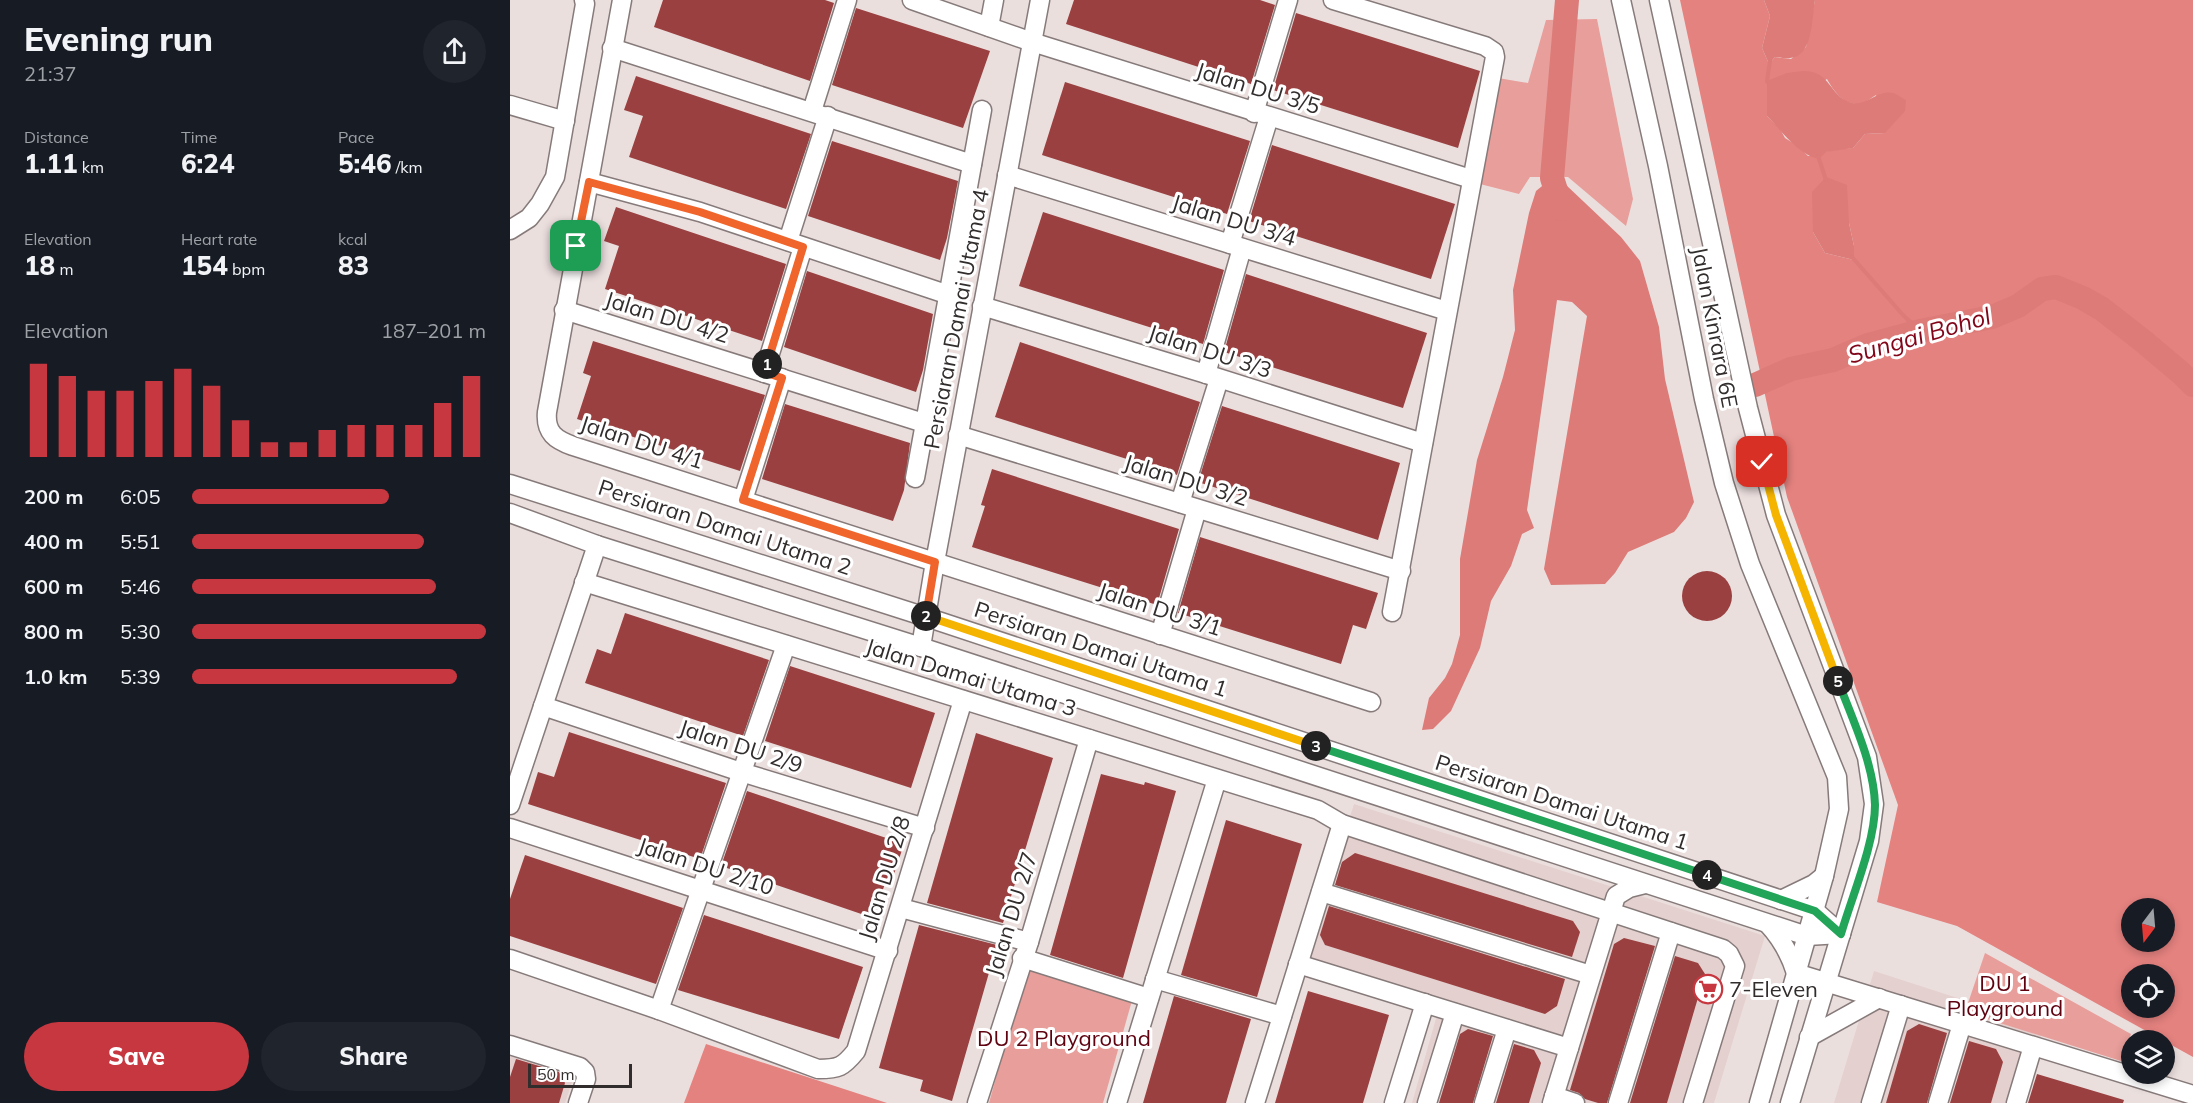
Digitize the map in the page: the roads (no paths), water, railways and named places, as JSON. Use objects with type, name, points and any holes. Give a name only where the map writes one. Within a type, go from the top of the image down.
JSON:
[{"type":"street","points":[[510,230],[529,218],[555,177],[584,0]]},
{"type":"street","name":"Jalan DU 4/1","points":[[622,0],[564,310],[546,422],[549,430],[554,438],[935,562]]},
{"type":"street","points":[[743,500],[773,375],[820,113],[847,0]]},
{"type":"street","name":"Jalan DU 3/5","points":[[912,0],[1032,42],[1471,179]]},
{"type":"street","points":[[989,27],[994,0]]},
{"type":"street","name":"Persiaran Damai Utama 4","points":[[921,647],[958,435],[1040,0]]},
{"type":"street","points":[[1160,635],[1189,506],[1261,115],[1288,0]]},
{"type":"street","points":[[1333,0],[1485,46],[1494,52],[1392,612]]},
{"type":"street","name":"Jalan Kinrara 6E","points":[[1621,0],[1658,166],[1704,399],[1724,483],[1750,564],[1837,777],[1839,808],[1824,876],[1759,1103]]},
{"type":"street","name":"Jalan Kinrara 6E","points":[[1659,0],[1748,408],[1776,515],[1867,757],[1875,804],[1871,832],[1790,1103]]},
{"type":"street","points":[[612,48],[820,113],[972,164]]},
{"type":"street","points":[[510,105],[565,121]]},
{"type":"street","points":[[915,478],[927,424],[982,110]]},
{"type":"street","name":"Jalan DU 3/4","points":[[1007,175],[1447,311]]},
{"type":"street","points":[[589,182],[700,212],[949,295]]},
{"type":"street","name":"Jalan DU 3/3","points":[[982,306],[1423,443]]},
{"type":"street","name":"Jalan DU 4/2","points":[[564,310],[927,424]]},
{"type":"street","name":"Jalan DU 3/2","points":[[958,435],[1401,571]]},
{"type":"street","name":"Persiaran Damai Utama 2","points":[[510,484],[926,617]]},
{"type":"street","points":[[510,513],[597,545],[921,647],[1807,936],[1841,934]]},
{"type":"street","points":[[510,805],[597,545]]},
{"type":"street","name":"Jalan DU 3/1","points":[[935,562],[1371,702]]},
{"type":"street","name":"Jalan Damai Utama 3","points":[[584,582],[1318,810],[1342,824],[1723,949],[1729,954],[1735,966],[1693,1103]]},
{"type":"street","name":"Persiaran Damai Utama 1","points":[[926,617],[1815,911],[1841,934]]},
{"type":"street","points":[[510,959],[659,1010],[786,645]]},
{"type":"street","name":"Jalan DU 2/8","points":[[659,1010],[818,1069],[830,1069],[844,1065],[856,1051],[963,700]]},
{"type":"street","name":"Jalan DU 2/9","points":[[543,706],[741,772],[925,828]]},
{"type":"street","name":"Jalan DU 2/7","points":[[977,1103],[1026,950],[1089,739]]},
{"type":"street","points":[[1117,1103],[1217,779]]},
{"type":"street","points":[[1255,1103],[1342,824]]},
{"type":"street","name":"Jalan DU 2/10","points":[[510,828],[888,951]]},
{"type":"street","points":[[1592,866],[1603,878],[1610,893],[1610,911]]},
{"type":"street","points":[[1781,900],[1814,884],[1824,876]]},
{"type":"street","points":[[1575,1103],[1553,1100],[1610,911],[1616,896],[1629,888],[1645,884]]},
{"type":"street","points":[[1321,892],[1591,975]]},
{"type":"street","points":[[901,908],[1026,950],[1149,998]]},
{"type":"street","points":[[1767,923],[1790,954],[1796,973],[2193,1095]]},
{"type":"street","points":[[1618,1103],[1671,932]]},
{"type":"street","points":[[1298,964],[1569,1048]]},
{"type":"street","points":[[1155,979],[1282,1017]]},
{"type":"street","points":[[1809,1037],[1879,998]]},
{"type":"street","points":[[1394,1103],[1425,1004]]},
{"type":"street","points":[[1871,1103],[1901,1005]]},
{"type":"street","points":[[1427,1103],[1455,1013]]},
{"type":"street","points":[[1938,1103],[1962,1024]]},
{"type":"street","points":[[1484,1103],[1507,1029]]},
{"type":"street","points":[[510,1046],[580,1067],[585,1072],[586,1079],[578,1103]]},
{"type":"street","points":[[2016,1103],[2033,1046]]},
{"type":"waterway","name":"Sungai Bohol","points":[[1562,209],[1552,178],[1567,0]]},
{"type":"waterway","points":[[1770,61],[1767,81],[1770,85]]},
{"type":"waterway","points":[[1818,156],[1826,180]]},
{"type":"waterway","points":[[1852,257],[1920,331]]},
{"type":"waterway","name":"Sungai Bohol","points":[[1755,385],[1791,369],[1833,360],[1868,345],[1920,331],[1992,317],[2018,306],[2042,289],[2056,287],[2102,309],[2193,385]]},
{"type":"place","name":"7-Eleven","points":[[1708,989]]},
{"type":"park label","name":"DU 1 Playground","points":[[2005,996]]},
{"type":"park label","name":"DU 2 Playground","points":[[1064,1038]]}]
